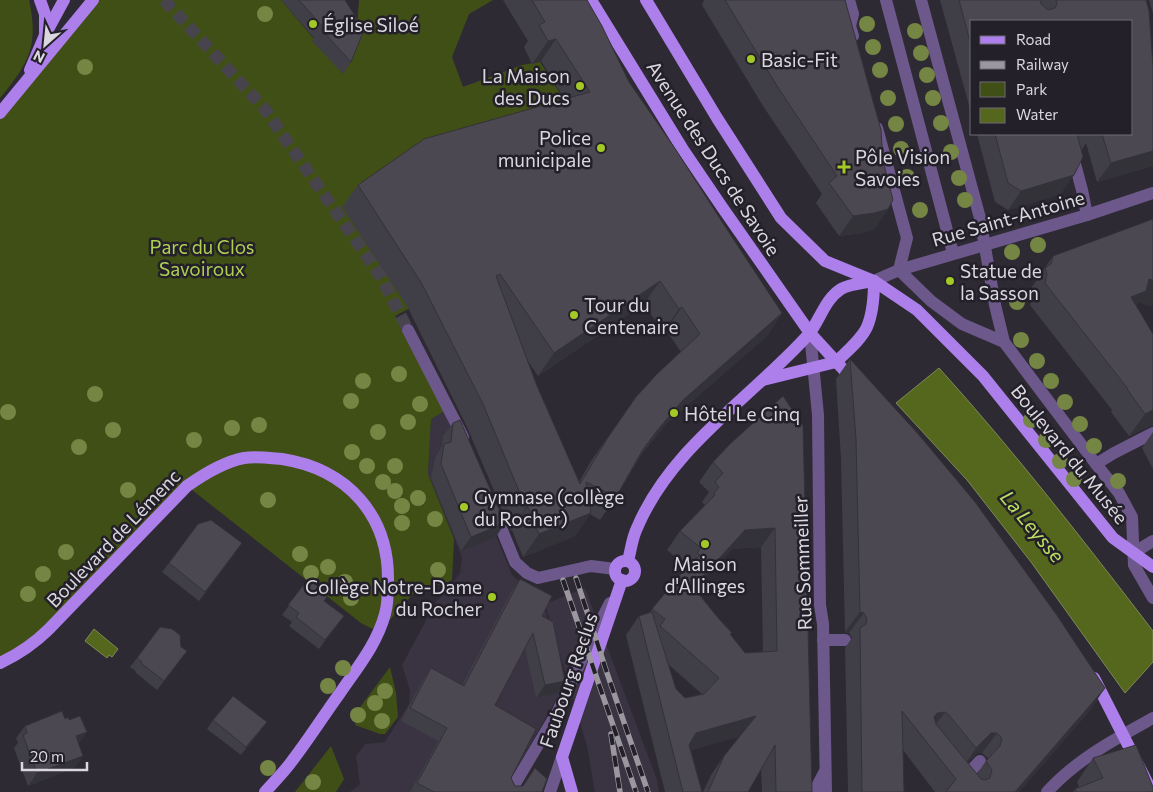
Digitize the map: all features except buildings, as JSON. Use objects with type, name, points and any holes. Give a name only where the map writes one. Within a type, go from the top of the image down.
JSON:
[{"type":"main road","points":[[40,0],[45,14],[45,35]]},
{"type":"main road","points":[[26,81],[45,35],[64,0]]},
{"type":"main road","points":[[0,113],[93,0]]},
{"type":"main road","name":"Avenue des Ducs de Savoie","points":[[591,0],[682,148],[810,333],[860,389]]},
{"type":"main road","name":"Avenue des Ducs de Savoie","points":[[646,0],[780,218],[825,261],[874,281]]},
{"type":"main road","points":[[836,362],[851,348],[867,328],[874,303],[874,281]]},
{"type":"main road","name":"Faubourg Reclus","points":[[562,757],[609,621],[618,580],[630,580],[634,575],[634,566],[628,561],[636,529],[652,498],[686,453],[810,333],[834,295],[843,288],[874,281]]},
{"type":"main road","name":"Boulevard du Musée","points":[[874,281],[917,310],[983,376],[1113,538],[1133,553]]},
{"type":"main road","name":"Faubourg Reclus","points":[[763,380],[836,362]]},
{"type":"main road","name":"Boulevard de Lémenc","points":[[0,662],[18,654],[33,644],[75,605],[187,486],[204,474],[245,458],[270,458],[294,461],[335,477],[354,492],[372,515],[383,538],[388,567],[386,613],[379,632],[368,652],[292,760],[265,792]]},
{"type":"main road","points":[[1133,553],[1153,567]]},
{"type":"main road","points":[[618,580],[620,561],[628,561]]},
{"type":"main road","points":[[1088,668],[1124,734],[1152,792]]},
{"type":"main road","points":[[562,757],[572,792]]},
{"type":"street","points":[[849,0],[853,14],[850,26],[855,45]]},
{"type":"street","points":[[886,0],[953,253]]},
{"type":"street","name":"Boulevard du Musée","points":[[921,0],[980,218],[995,306],[1004,342],[1120,493],[1132,517],[1133,553]]},
{"type":"street","points":[[875,120],[907,238],[899,270],[931,301],[962,324],[1004,342]]},
{"type":"street","points":[[1067,135],[1087,215]]},
{"type":"street","name":"Rue Saint-Antoine","points":[[874,281],[899,270],[1087,215],[1153,193]]},
{"type":"street","points":[[408,330],[469,452]]},
{"type":"street","name":"Rue Sommeiller","points":[[810,333],[818,415],[820,605],[824,624],[826,792]]},
{"type":"street","points":[[1096,464],[1153,433]]},
{"type":"street","points":[[488,498],[515,562],[526,573],[538,578],[591,566],[618,580],[558,711],[510,792]]},
{"type":"street","points":[[1153,541],[1133,553],[1134,565],[1153,598]]},
{"type":"street","points":[[823,640],[845,640]]},
{"type":"street","points":[[1047,792],[1080,762],[1105,744],[1153,718]]},
{"type":"street","name":"Faubourg Reclus","points":[[550,792],[562,757]]},
{"type":"street","points":[[970,792],[958,777],[980,760]]},
{"type":"street","points":[[814,792],[825,771]]},
{"type":"shaded area","name":"Collège Notre-Dame du Rocher","points":[[445,411],[512,575],[544,603],[563,688],[503,792],[350,792],[360,784],[356,756],[365,744],[385,742],[409,704],[410,690],[402,665],[436,602],[460,573],[462,557],[428,474],[431,419]]},
{"type":"shaded area","points":[[585,588],[657,780],[659,792],[595,792],[587,746],[545,604]]},
{"type":"green space","points":[[0,0],[29,0],[33,29],[32,42],[25,63],[0,98]]},
{"type":"green space","name":"Parc du Clos Savoiroux","points":[[93,0],[281,0],[314,39],[356,42],[359,0],[493,0],[469,14],[452,57],[463,87],[522,65],[540,62],[574,115],[456,283],[395,316],[445,411],[431,419],[428,474],[454,539],[452,580],[443,585],[421,585],[379,632],[361,623],[187,486],[75,605],[0,663],[0,113]]},
{"type":"green space","points":[[390,667],[396,693],[398,717],[385,734],[355,725],[361,706]]},
{"type":"green space","points":[[331,746],[344,779],[336,792],[295,792]]},
{"type":"water","name":"La Leysse","points":[[939,368],[1022,464],[1153,631],[1153,662],[1125,693],[1031,562],[967,480],[896,403]]},
{"type":"water","points":[[94,629],[118,649],[112,657],[109,655],[107,658],[85,641]]},
{"type":"tunnel","points":[[164,0],[264,108],[381,277],[408,330]]},
{"type":"railway","points":[[576,578],[648,792]]},
{"type":"railway","points":[[563,580],[636,792]]},
{"type":"railway","points":[[611,734],[620,792]]},
{"type":"place","name":"Église Siloé","points":[[313,24]]},
{"type":"place","name":"Basic-Fit","points":[[751,59]]},
{"type":"place","name":"La Maison des Ducs","points":[[580,86]]},
{"type":"place","name":"Police municipale","points":[[601,148]]},
{"type":"place","name":"Pôle Vision Savoies","points":[[844,167]]},
{"type":"place","name":"Statue de la Sasson","points":[[950,281]]},
{"type":"place","name":"Tour du Centenaire","points":[[574,315]]},
{"type":"place","name":"Hôtel Le Cinq","points":[[674,413]]},
{"type":"place","name":"Gymnase (collège du Rocher)","points":[[464,507]]},
{"type":"place","name":"Maison d'Allinges","points":[[705,544]]},
{"type":"place","name":"Collège Notre-Dame du Rocher","points":[[492,597]]}]
